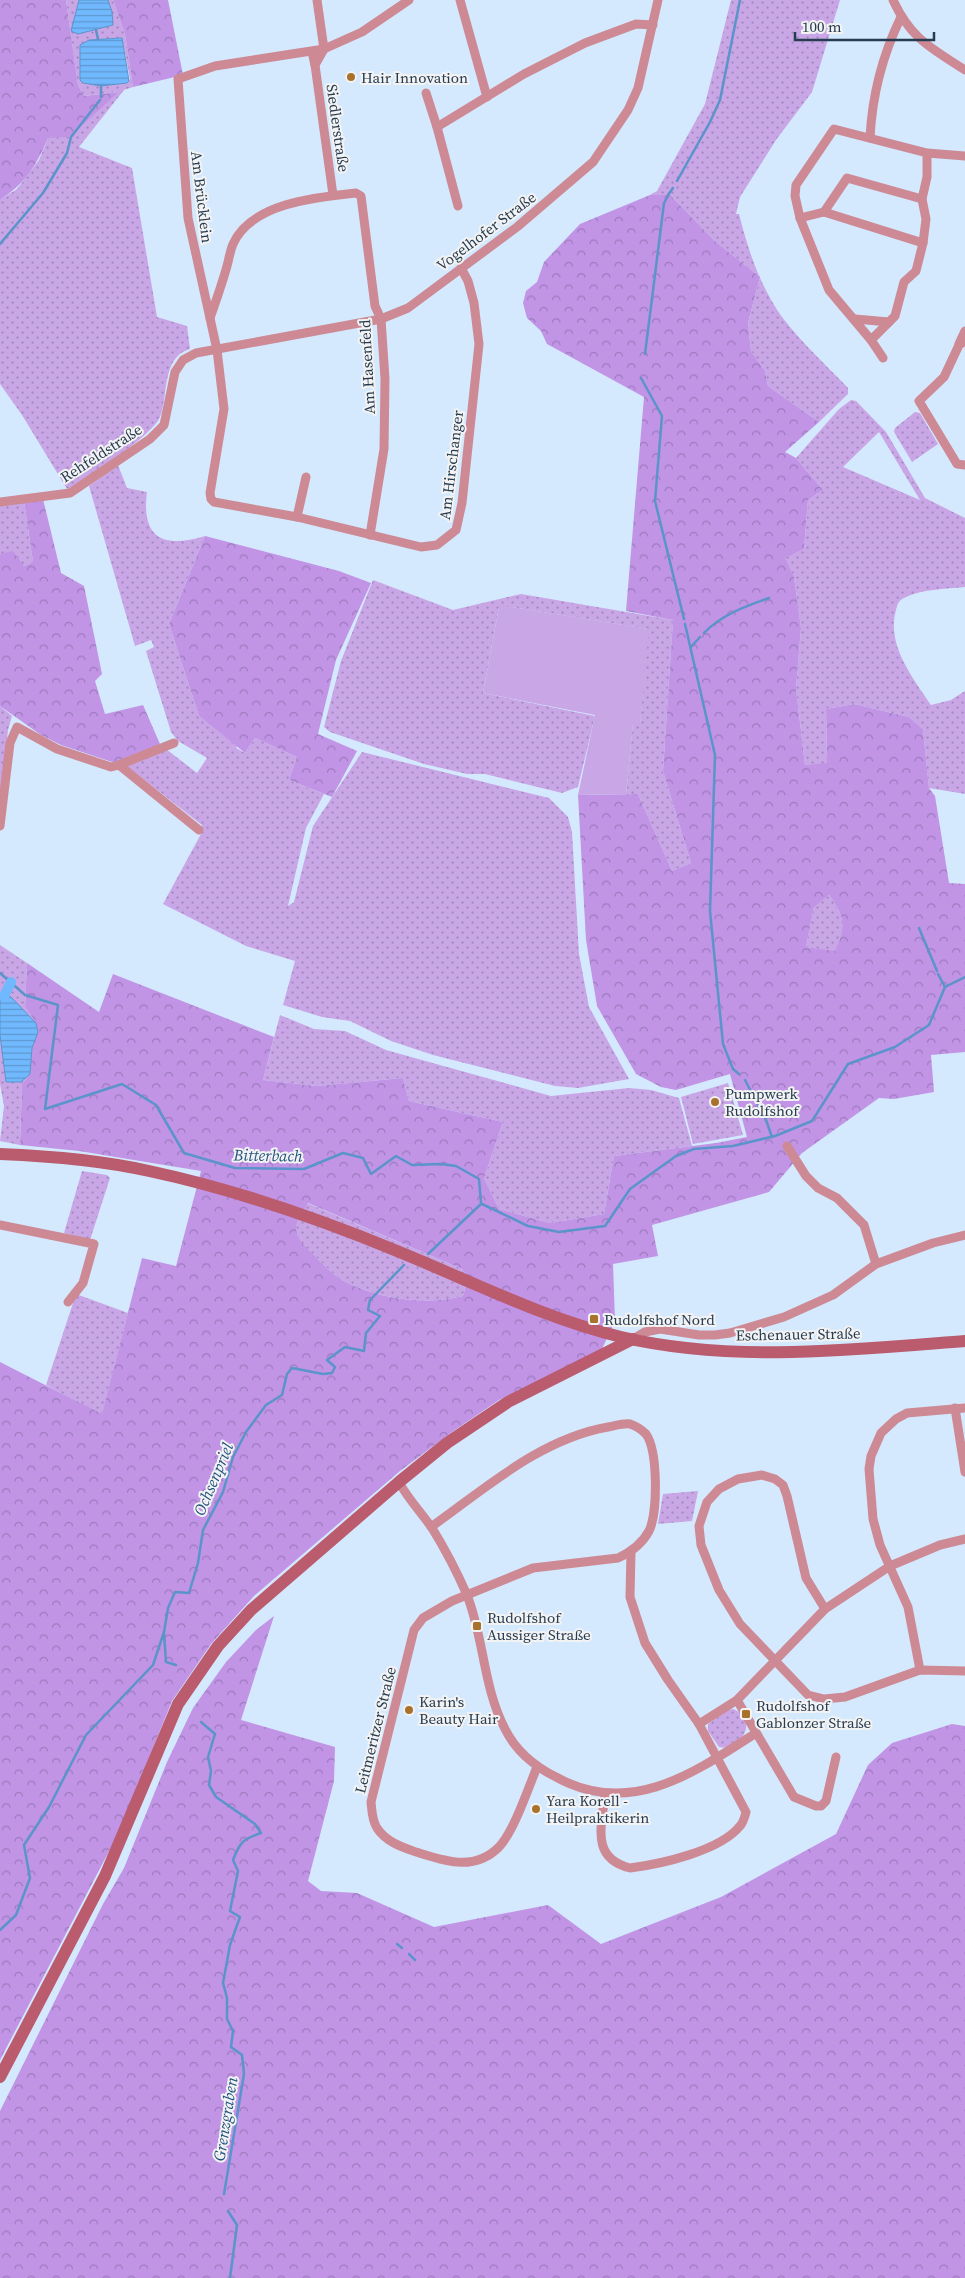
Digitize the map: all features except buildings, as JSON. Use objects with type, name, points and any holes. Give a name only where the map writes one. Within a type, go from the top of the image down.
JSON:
[{"type":"street","points":[[317,0],[324,48]]},
{"type":"street","points":[[312,52],[362,32],[409,0]]},
{"type":"street","points":[[460,0],[487,97]]},
{"type":"street","name":"Vogelhofer Straße","points":[[217,350],[381,318],[408,308],[562,190],[593,162],[628,110],[638,88],[658,0]]},
{"type":"street","points":[[893,0],[901,17],[923,44],[965,70]]},
{"type":"street","points":[[870,138],[874,94],[895,29],[901,17]]},
{"type":"street","points":[[437,127],[524,74],[584,43],[636,24],[652,25]]},
{"type":"street","name":"Siedlerstraße","points":[[315,65],[324,48]]},
{"type":"street","name":"Siedlerstraße","points":[[312,52],[333,195]]},
{"type":"street","name":"Am Brücklein","points":[[210,318],[188,218],[178,79],[215,66],[312,52]]},
{"type":"street","points":[[426,93],[458,206]]},
{"type":"street","points":[[883,358],[856,320],[829,290],[800,218],[795,196],[796,185],[834,129],[927,153],[965,156]]},
{"type":"street","points":[[871,340],[895,316],[904,282],[916,271],[926,220],[922,199],[927,177],[927,153]]},
{"type":"street","points":[[824,212],[848,178],[922,199]]},
{"type":"street","name":"Am Hasenfeld","points":[[333,195],[356,193],[361,196],[375,306],[381,318],[385,379],[384,448],[370,535]]},
{"type":"street","points":[[217,350],[210,318],[233,244],[242,229],[260,214],[333,195]]},
{"type":"street","points":[[800,218],[824,212],[923,242]]},
{"type":"street","name":"Am Hirschanger","points":[[217,350],[224,409],[210,499],[214,502],[297,517],[421,547],[437,544],[456,530],[462,503],[478,344],[474,304],[468,281],[461,268]]},
{"type":"street","points":[[856,320],[890,322]]},
{"type":"street","points":[[965,331],[962,343],[944,377],[919,401],[957,464],[965,465]]},
{"type":"street","name":"Rehfeldstraße","points":[[2,502],[70,493],[150,439],[164,425],[175,372],[183,360],[196,353],[217,350]]},
{"type":"street","points":[[297,517],[306,477]]},
{"type":"street","points":[[0,826],[10,743],[14,730],[17,728],[57,749],[111,767],[174,742]]},
{"type":"street","points":[[118,765],[199,830]]},
{"type":"street","points":[[787,1146],[806,1176],[818,1188],[837,1198],[864,1225],[876,1264]]},
{"type":"street","name":"Eschenauer Straße","points":[[0,1154],[112,1164],[198,1183],[313,1218],[398,1251],[500,1296],[583,1326],[633,1339],[674,1346],[733,1352],[877,1348],[965,1341]]},
{"type":"street","points":[[0,1225],[94,1244],[83,1283],[68,1302]]},
{"type":"street","points":[[0,2077],[105,1876],[178,1704],[204,1664],[251,1610],[447,1443],[508,1402],[644,1332],[660,1329],[700,1336],[722,1334],[784,1317],[809,1308],[833,1295],[876,1264],[933,1243],[965,1235]]},
{"type":"street","points":[[920,1670],[908,1607],[880,1546],[872,1519],[869,1468],[872,1449],[881,1433],[896,1419],[907,1413],[960,1408],[965,1472]]},
{"type":"street","points":[[431,1527],[534,1453],[585,1431],[629,1424],[639,1428],[646,1435],[652,1448],[655,1478],[654,1512],[650,1530],[641,1543],[631,1552],[630,1597],[645,1643],[668,1680],[700,1724],[746,1812],[741,1826],[723,1840],[702,1850],[630,1868],[619,1865],[607,1857],[602,1848],[601,1829],[606,1794]]},
{"type":"street","points":[[824,1609],[806,1578],[783,1485],[775,1479],[762,1475],[738,1479],[719,1489],[707,1502],[699,1526],[701,1545],[720,1590],[740,1624],[774,1662],[808,1695],[824,1700],[845,1697],[920,1670],[965,1671]]},
{"type":"street","points":[[399,1482],[450,1558],[475,1619],[492,1697],[505,1729],[522,1754],[537,1767],[571,1786],[606,1794],[644,1791],[666,1785],[718,1757],[756,1732]]},
{"type":"street","points":[[700,1724],[736,1700],[824,1609],[890,1566],[940,1545],[965,1539]]},
{"type":"street","name":"Leitmeritzer Straße","points":[[537,1767],[518,1812],[500,1846],[484,1858],[450,1863],[387,1840],[377,1828],[371,1802],[414,1630],[423,1618],[466,1594],[533,1568],[618,1558],[631,1552]]},
{"type":"street","points":[[736,1700],[794,1797],[816,1806],[820,1806],[826,1801],[836,1757]]},
{"type":"shaded area","points":[[66,0],[79,0],[76,10],[112,12],[108,0],[113,0],[125,34],[133,87],[124,90],[79,147],[132,168],[157,317],[187,326],[190,349],[180,354],[174,361],[167,380],[162,411],[153,427],[131,447],[67,489],[22,415],[0,384],[0,200],[17,189],[39,160],[48,138],[118,92],[84,96],[78,85]],"holes":[[[122,38],[130,79],[127,83],[102,86],[83,83],[89,40]]]},
{"type":"shaded area","points":[[731,0],[840,0],[812,92],[776,140],[740,197],[736,214],[739,214],[746,241],[760,277],[715,241],[670,195],[650,195],[657,191],[705,104]]},
{"type":"shaded area","points":[[760,277],[774,305],[789,326],[848,388],[848,394],[819,422],[768,386],[765,371],[751,351],[748,323]]},
{"type":"shaded area","points":[[851,400],[856,401],[886,432],[925,498],[965,518],[965,587],[926,591],[904,598],[896,610],[894,623],[895,636],[903,660],[931,705],[951,700],[965,691],[965,794],[929,788],[923,729],[909,717],[854,704],[826,709],[827,764],[805,765],[796,688],[801,628],[794,577],[784,558],[804,549],[808,500],[823,490],[796,458],[839,409]],"holes":[[[879,432],[920,500],[843,467]]]},
{"type":"shaded area","points":[[915,412],[920,413],[938,444],[912,462],[894,432],[895,428]]},
{"type":"shaded area","points":[[118,465],[127,488],[147,492],[146,508],[148,520],[152,530],[158,536],[167,540],[177,541],[205,536],[169,624],[199,716],[237,746],[236,748],[245,753],[255,738],[297,757],[289,780],[324,794],[306,828],[288,906],[294,902],[313,826],[362,752],[549,798],[568,817],[572,832],[579,954],[589,1007],[629,1079],[578,1088],[555,1086],[433,1055],[391,1041],[350,1021],[322,1017],[283,1005],[295,961],[246,946],[163,904],[201,834],[199,831],[202,825],[125,765],[166,749],[197,773],[207,758],[178,741],[171,732],[146,651],[154,647],[151,640],[135,646],[89,486]]},
{"type":"shaded area","points":[[24,501],[33,562],[24,566],[0,554],[0,503]]},
{"type":"shaded area","points":[[373,580],[453,610],[521,594],[673,620],[663,771],[691,863],[672,871],[638,794],[626,794],[633,723],[640,724],[648,629],[512,607],[499,607],[483,693],[595,716],[578,787],[562,793],[485,774],[467,774],[424,764],[330,732],[324,727],[341,661]]},
{"type":"shaded area","points":[[499,607],[512,607],[649,629],[640,725],[633,724],[626,794],[578,795],[595,715],[483,693]]},
{"type":"shaded area","points":[[0,706],[12,716],[8,730],[0,804]]},
{"type":"shaded area","points":[[829,895],[838,909],[842,922],[841,936],[835,952],[806,947],[814,906]]},
{"type":"shaded area","points":[[0,945],[27,963],[25,1007],[36,1023],[38,1032],[32,1048],[30,1074],[22,1084],[20,1145],[0,1141],[4,1106],[0,1084]]},
{"type":"shaded area","points":[[280,1015],[314,1029],[345,1031],[386,1050],[551,1096],[629,1088],[651,1090],[679,1098],[692,1146],[614,1156],[604,1214],[550,1223],[499,1209],[484,1178],[503,1122],[409,1101],[403,1078],[317,1086],[263,1080]]},
{"type":"shaded area","points":[[728,1083],[743,1135],[693,1144],[681,1097]]},
{"type":"shaded area","points":[[82,1171],[107,1175],[110,1178],[90,1240],[64,1233]]},
{"type":"shaded area","points":[[307,1203],[462,1269],[468,1278],[463,1296],[434,1300],[404,1299],[374,1293],[342,1280],[303,1244],[296,1232],[301,1212]]},
{"type":"shaded area","points":[[76,1294],[128,1313],[102,1415],[46,1385]]},
{"type":"shaded area","points":[[698,1491],[692,1521],[658,1524],[663,1494]]},
{"type":"shaded area","points":[[733,1709],[741,1714],[745,1720],[744,1734],[734,1745],[719,1747],[708,1731],[708,1724],[728,1710]]},
{"type":"green space","points":[[0,0],[66,0],[78,85],[84,96],[119,92],[69,137],[48,138],[29,173],[17,187],[0,200]]},
{"type":"green space","points":[[113,0],[168,0],[183,75],[133,87],[125,34]]},
{"type":"green space","points":[[650,195],[670,195],[715,241],[760,277],[748,323],[751,351],[765,371],[768,386],[819,422],[785,452],[796,458],[823,490],[808,500],[804,549],[785,558],[794,577],[801,628],[796,688],[805,765],[827,763],[826,709],[854,704],[909,717],[923,729],[929,788],[935,796],[949,883],[965,884],[965,1052],[931,1055],[934,1092],[894,1099],[879,1098],[802,1153],[769,1192],[652,1225],[658,1256],[613,1264],[615,1321],[601,1351],[499,1400],[452,1432],[400,1471],[254,1596],[211,1644],[172,1701],[118,1834],[0,2060],[0,1362],[102,1414],[142,1258],[176,1266],[201,1171],[79,1151],[20,1145],[22,1084],[30,1074],[32,1048],[38,1032],[36,1023],[25,1007],[27,963],[99,1012],[113,974],[274,1037],[263,1080],[317,1086],[403,1078],[409,1101],[503,1122],[484,1178],[499,1209],[550,1223],[604,1214],[614,1156],[716,1143],[747,1137],[730,1074],[676,1090],[661,1087],[636,1074],[597,1006],[586,940],[578,795],[638,794],[672,871],[691,863],[663,771],[673,620],[626,611],[644,397],[547,344],[541,331],[527,318],[523,303],[526,291],[537,282],[544,262],[580,224]],"holes":[[[829,895],[841,916],[842,929],[839,943],[835,951],[806,947],[814,907]],[[308,1203],[462,1269],[468,1278],[463,1296],[434,1300],[403,1299],[373,1293],[342,1280],[327,1268],[299,1238],[296,1226]]]},
{"type":"green space","points":[[43,499],[61,573],[84,586],[102,674],[95,681],[105,714],[143,705],[160,744],[125,761],[115,763],[61,745],[41,735],[0,706],[0,554],[13,551],[24,566],[33,562],[24,501]]},
{"type":"green space","points":[[205,536],[339,571],[371,583],[336,660],[318,734],[357,751],[332,797],[289,780],[297,757],[255,738],[245,753],[199,716],[169,624]]},
{"type":"green space","points":[[274,1616],[241,1720],[335,1747],[334,1781],[308,1881],[321,1891],[357,1893],[434,1927],[548,1905],[601,1944],[721,1897],[836,1834],[868,1765],[892,1743],[952,1724],[965,1726],[965,2278],[0,2278],[0,2111],[103,1904],[124,1868],[167,1762],[193,1708],[226,1662],[256,1630]]},
{"type":"water","points":[[79,0],[108,0],[112,12],[113,25],[78,34],[71,31]]},
{"type":"water","points":[[122,38],[129,81],[127,83],[101,86],[83,83],[80,80],[80,45],[89,40]]},
{"type":"water","points":[[0,997],[11,997],[36,1023],[38,1032],[32,1048],[30,1074],[21,1082],[6,1082],[0,1035]]},
{"type":"waterway","points":[[677,181],[720,100],[740,0]]},
{"type":"waterway","points":[[96,30],[98,39]]},
{"type":"waterway","points":[[101,86],[101,97]]},
{"type":"waterway","points":[[0,244],[43,193],[67,153],[71,137],[100,100]]},
{"type":"waterway","points":[[668,195],[673,188]]},
{"type":"waterway","points":[[645,354],[664,203],[668,196]]},
{"type":"waterway","points":[[641,378],[662,416],[655,501],[684,619]]},
{"type":"waterway","points":[[704,633],[726,616],[769,598]]},
{"type":"waterway","points":[[685,624],[715,755],[710,911],[723,1044],[733,1069],[739,1074]]},
{"type":"waterway","points":[[691,647],[700,637]]},
{"type":"waterway","points":[[919,928],[937,971]]},
{"type":"waterway","name":"Bitterbach","points":[[0,973],[25,995],[58,1005],[45,1109],[122,1084],[156,1105],[184,1153],[235,1168],[304,1169],[343,1153],[363,1158],[371,1174],[396,1156],[412,1165],[441,1164],[456,1166],[479,1179],[481,1203]]},
{"type":"waterway","points":[[938,974],[945,987]]},
{"type":"waterway","name":"Bitterbach","points":[[482,1204],[528,1226],[559,1232],[605,1226],[630,1189],[676,1156],[694,1149],[733,1146],[775,1136],[812,1121],[848,1064],[895,1047],[929,1025],[945,987],[965,977]]},
{"type":"waterway","points":[[4,996],[11,982]]},
{"type":"waterway","points":[[745,1080],[766,1120],[772,1137]]},
{"type":"waterway","name":"Ochsenpriel","points":[[428,1254],[481,1204]]},
{"type":"waterway","name":"Ochsenpriel","points":[[0,1930],[16,1915],[30,1878],[24,1845],[49,1807],[86,1735],[153,1665],[164,1632],[168,1608],[175,1592],[189,1593],[198,1563],[203,1530],[223,1492],[233,1457],[246,1432],[266,1405],[282,1395],[287,1374],[292,1368],[323,1374],[332,1373],[335,1367],[327,1360],[345,1347],[364,1351],[366,1333],[380,1316],[368,1310],[370,1300],[404,1265]]},
{"type":"waterway","points":[[164,1633],[166,1662],[176,1665]]},
{"type":"waterway","name":"Grenzgraben","points":[[201,1722],[215,1734],[208,1757],[211,1771],[209,1785],[216,1797],[255,1824],[261,1833],[243,1842],[233,1860],[238,1871],[230,1911],[240,1917],[230,1945],[223,1983],[227,1998],[227,2019],[233,2031],[231,2047],[242,2055],[244,2074],[224,2194]]},
{"type":"waterway","points":[[397,1944],[402,1948]]},
{"type":"waterway","points":[[409,1954],[415,1960]]},
{"type":"waterway","name":"Grenzgraben","points":[[228,2211],[237,2225],[230,2278]]},
{"type":"place","name":"Hair Innovation","points":[[351,77]]},
{"type":"place","name":"Pumpwerk Rudolfshof","points":[[715,1102]]},
{"type":"place","name":"Rudolfshof Nord","points":[[594,1319]]},
{"type":"place","name":"Rudolfshof Aussiger Straße","points":[[477,1626]]},
{"type":"place","name":"Karin's Beauty Hair","points":[[409,1710]]},
{"type":"place","name":"Rudolfshof Gablonzer Straße","points":[[746,1714]]},
{"type":"place","name":"Yara Korell - Heilpraktikerin","points":[[536,1809]]}]
